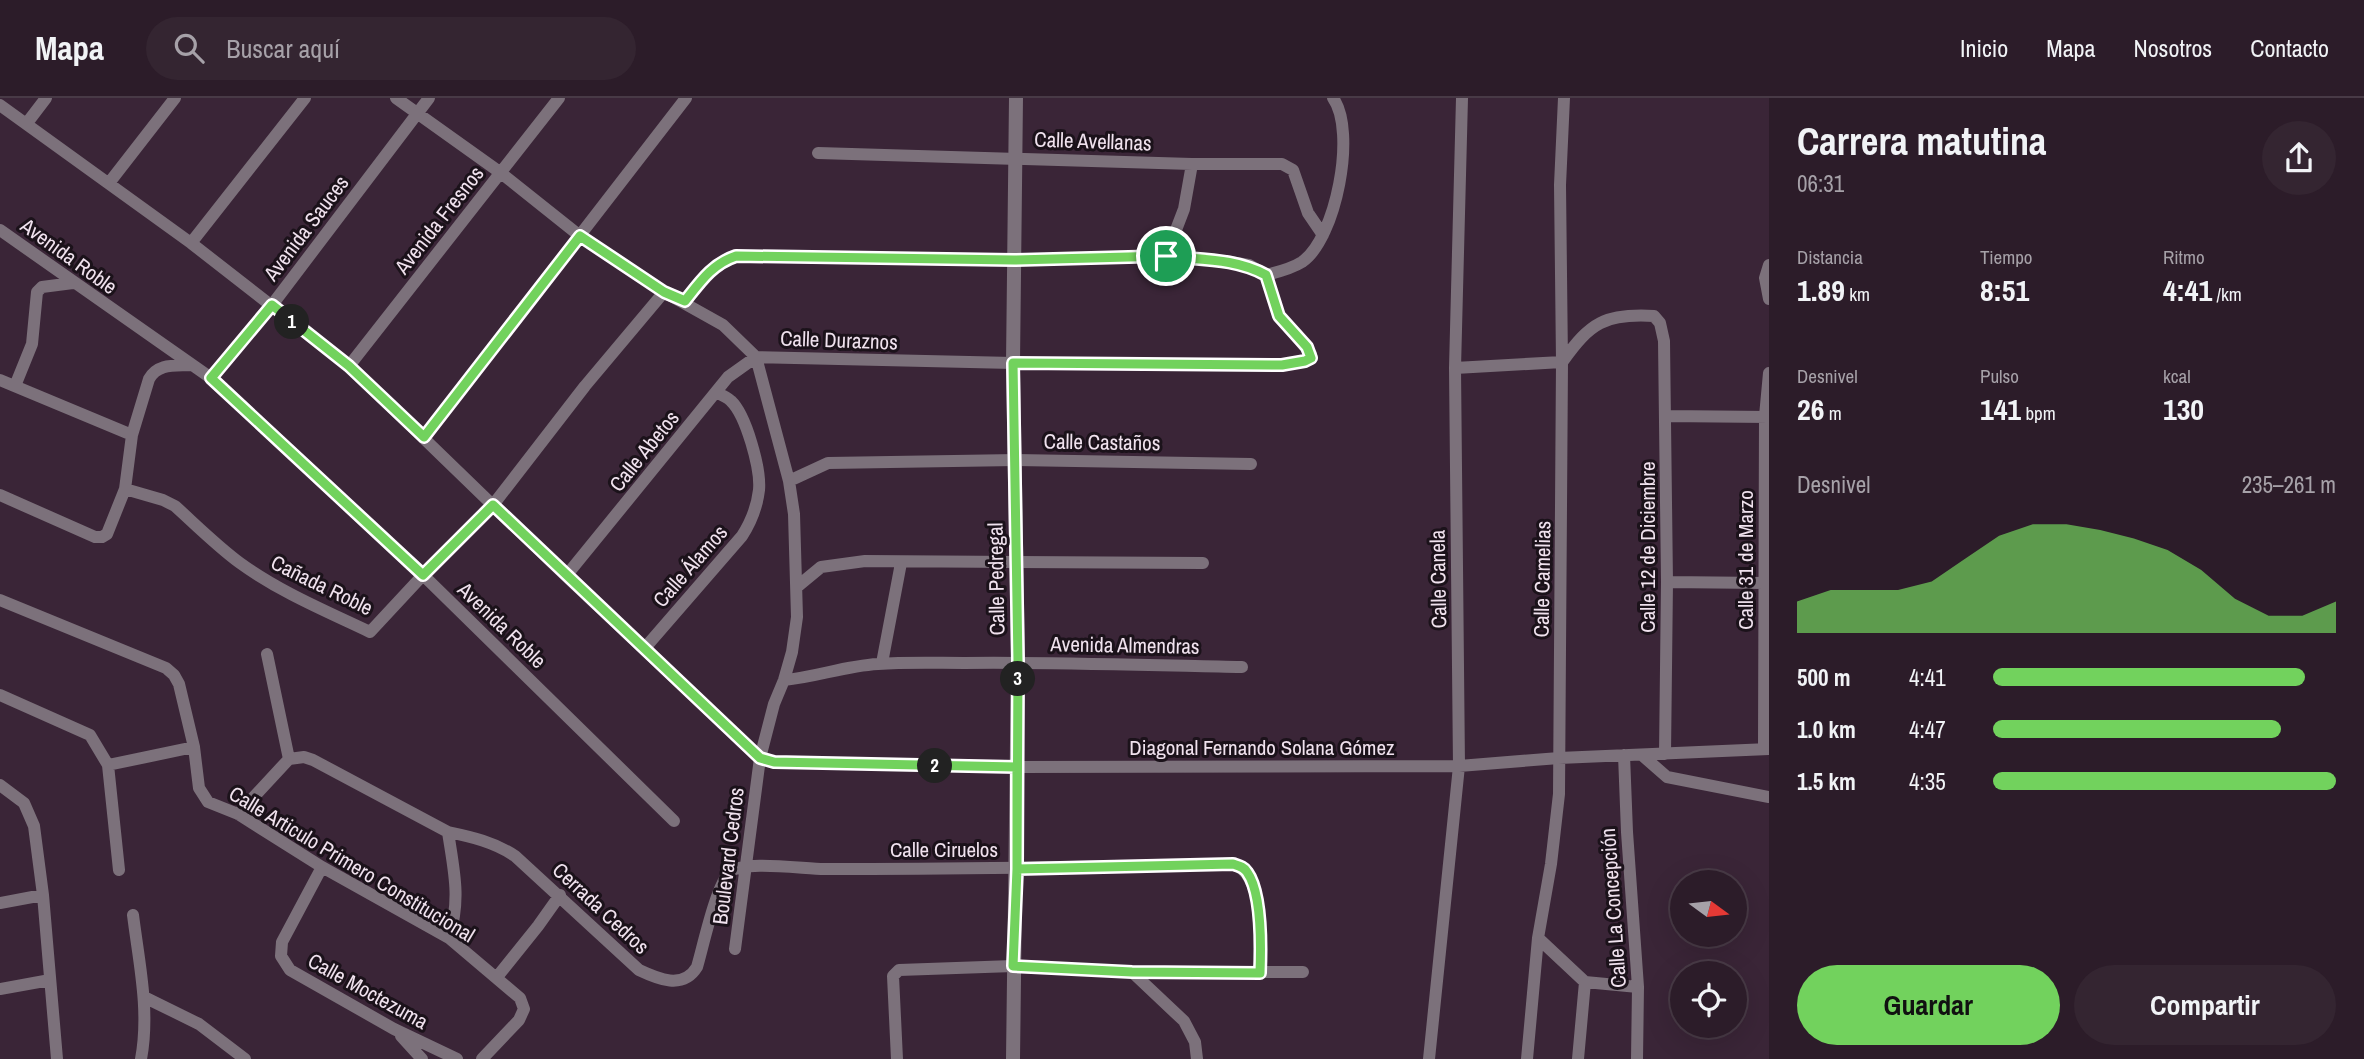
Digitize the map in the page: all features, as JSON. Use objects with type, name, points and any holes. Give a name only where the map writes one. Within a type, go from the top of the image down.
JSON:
[{"type":"street","points":[[27,123],[46,98]]},
{"type":"street","points":[[109,183],[175,98]]},
{"type":"street","points":[[191,243],[304,98]]},
{"type":"street","name":"Calle Duraznos","points":[[396,98],[501,173],[580,236],[664,292],[685,301],[723,325],[756,357],[1282,365],[1305,361],[1311,358],[1307,347],[1279,316],[1266,275]]},
{"type":"street","name":"Avenida Sauces","points":[[211,378],[272,305],[429,98]]},
{"type":"street","name":"Avenida Fresnos","points":[[349,366],[559,98]]},
{"type":"street","points":[[424,437],[686,98]]},
{"type":"street","name":"Calle Pedregal","points":[[1013,1059],[1018,662],[1013,363],[1016,98]]},
{"type":"street","points":[[685,301],[721,260],[736,256],[1014,260],[1166,256],[1248,265],[1266,275],[1284,270],[1304,261],[1323,235],[1342,178],[1340,107],[1333,98]]},
{"type":"street","name":"Calle Canela","points":[[1429,1059],[1459,766],[1455,368],[1462,98]]},
{"type":"street","name":"Calle Camelias","points":[[1527,1059],[1538,938],[1556,818],[1559,758],[1562,362],[1559,246],[1564,98]]},
{"type":"street","points":[[0,104],[191,243],[349,366],[566,576],[760,758]]},
{"type":"street","name":"Calle Avellanas","points":[[818,153],[1192,164],[1282,164],[1293,170],[1308,213],[1323,235]]},
{"type":"street","points":[[1166,256],[1184,209],[1192,164]]},
{"type":"street","name":"Avenida Roble","points":[[0,230],[211,378],[423,575],[674,821]]},
{"type":"street","points":[[1769,265],[1765,278],[1769,299]]},
{"type":"street","points":[[15,386],[27,362],[32,344],[37,292],[42,287],[73,283]]},
{"type":"street","name":"Cañada Roble","points":[[125,489],[175,506],[239,562],[258,575],[302,600],[370,632],[493,505],[585,386],[664,292]]},
{"type":"street","name":"Calle 12 de Diciembre","points":[[1562,362],[1584,334],[1604,320],[1641,315],[1654,316],[1660,323],[1664,341],[1667,582],[1665,754]]},
{"type":"street","name":"Calle Abetos","points":[[566,576],[728,377],[756,357]]},
{"type":"street","name":"Boulevard Cedros","points":[[736,949],[760,758],[774,704],[784,680],[795,628],[797,586],[794,514],[789,481],[756,357]]},
{"type":"street","points":[[1455,368],[1562,362]]},
{"type":"street","points":[[0,495],[95,537],[107,534],[125,489],[132,435],[153,371],[162,367],[191,365]]},
{"type":"street","name":"Calle 31 de Marzo","points":[[1766,748],[1764,583],[1769,373]]},
{"type":"street","points":[[0,380],[132,435]]},
{"type":"street","name":"Calle Álamos","points":[[644,649],[742,536],[750,524],[755,508],[759,474],[741,416],[734,403],[717,393]]},
{"type":"street","points":[[1665,415],[1767,416]]},
{"type":"street","name":"Calle Castaños","points":[[789,481],[828,463],[1016,460],[1251,464]]},
{"type":"street","points":[[797,586],[821,567],[865,561],[1203,564]]},
{"type":"street","points":[[882,663],[901,563]]},
{"type":"street","points":[[1667,582],[1764,583]]},
{"type":"street","name":"Calle Articulo Primero Constitucional","points":[[0,600],[166,668],[179,684],[194,747],[199,788],[208,802],[238,814],[322,867],[449,938],[520,998],[524,1009],[519,1020],[482,1059]]},
{"type":"street","points":[[238,814],[289,759],[267,654]]},
{"type":"street","name":"Avenida Almendras","points":[[784,680],[811,678],[853,665],[882,663],[1018,662],[1242,667]]},
{"type":"street","points":[[0,695],[90,735],[107,765],[119,870]]},
{"type":"street","points":[[107,765],[194,747]]},
{"type":"street","name":"Diagonal Fernando Solana Gómez","points":[[760,758],[774,762],[1017,767],[1459,766],[1559,758],[1766,748]]},
{"type":"street","name":"Calle La Concepción","points":[[1624,755],[1638,987],[1637,1059]]},
{"type":"street","points":[[1643,756],[1667,777],[1769,797]]},
{"type":"street","name":"Cerrada Cedros","points":[[289,759],[304,757],[313,760],[448,832],[499,846],[515,856],[639,970],[656,978],[674,982],[688,979],[693,974],[720,890],[730,872],[745,865]]},
{"type":"street","points":[[0,785],[24,803],[34,826],[43,895],[57,1059]]},
{"type":"street","points":[[448,832],[456,898],[456,915],[449,938]]},
{"type":"street","name":"Calle Ciruelos","points":[[745,865],[806,869],[1017,869],[1233,864],[1241,866],[1252,880],[1261,936],[1260,973]]},
{"type":"street","name":"Calle Moctezuma","points":[[322,867],[282,942],[281,956],[290,970],[394,1029],[457,1059]]},
{"type":"street","points":[[0,903],[43,895]]},
{"type":"street","points":[[497,977],[559,895]]},
{"type":"street","points":[[132,915],[144,997],[144,1045],[141,1059]]},
{"type":"street","points":[[1538,938],[1585,982],[1638,987]]},
{"type":"street","points":[[897,1059],[893,976],[899,970],[1013,966],[1132,972],[1303,972]]},
{"type":"street","points":[[1132,972],[1184,1021],[1195,1042],[1197,1059]]},
{"type":"street","points":[[0,989],[50,980]]},
{"type":"street","points":[[1578,1059],[1585,982]]},
{"type":"street","points":[[144,997],[199,1024],[245,1059]]},
{"type":"street","points":[[394,1029],[422,1059]]},
{"type":"route","points":[[580,236],[664,292],[685,301],[721,260],[736,256],[1014,260],[1166,256],[1248,265],[1266,275],[1279,316],[1307,347],[1311,358],[1282,365],[1013,363],[1018,662],[1017,869],[1233,864],[1241,866],[1252,880],[1257,908],[1261,936],[1260,973],[1132,972],[1013,966],[1017,767],[774,762],[760,758],[493,505],[423,575],[211,378],[272,305],[349,366],[424,437],[580,236]]}]
